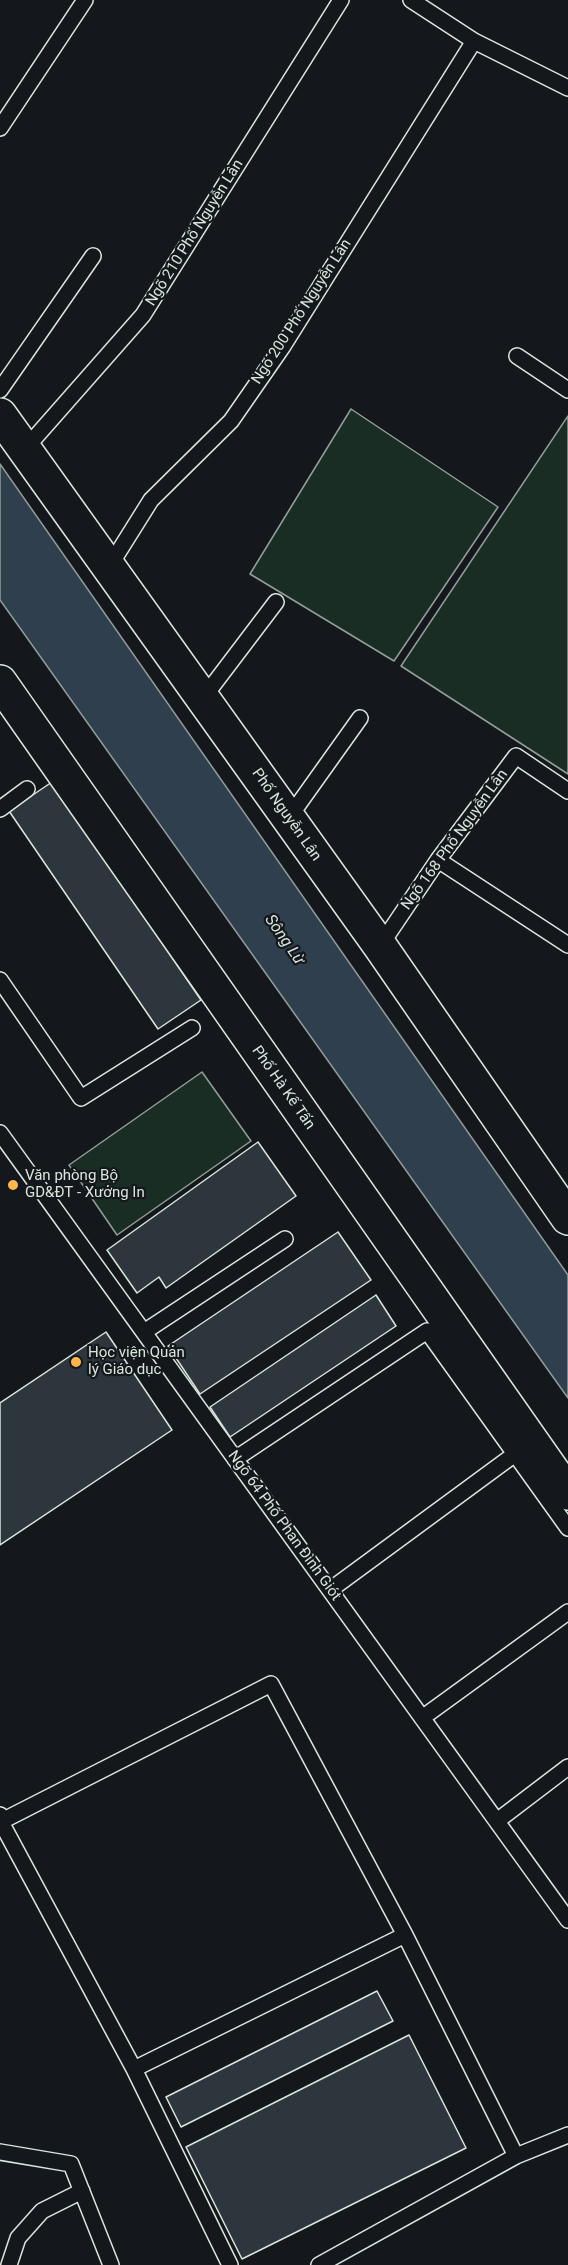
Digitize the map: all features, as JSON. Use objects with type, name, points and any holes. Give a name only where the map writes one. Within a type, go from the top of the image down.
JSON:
[{"type":"street","name":"Phố Nguyễn Lân","points":[[0,415],[380,946],[568,1218]]},
{"type":"street","name":"Phố Hà Kế Tấn","points":[[0,682],[568,1493]]},
{"type":"lane","points":[[0,128],[85,0]]},
{"type":"lane","name":"Ngõ 210 Phố Nguyễn Lân","points":[[25,449],[144,315],[341,0]]},
{"type":"lane","points":[[411,0],[474,41],[568,88]]},
{"type":"lane","name":"Ngõ 200 Phố Nguyễn Lân","points":[[109,567],[151,500],[231,421],[283,346],[474,41]]},
{"type":"lane","points":[[0,390],[93,256]]},
{"type":"lane","points":[[517,356],[568,390]]},
{"type":"lane","points":[[204,698],[276,602]]},
{"type":"lane","points":[[288,819],[360,718]]},
{"type":"lane","name":"Ngõ 168 Phố Nguyễn Lân","points":[[380,946],[438,860],[516,756],[568,791]]},
{"type":"lane","points":[[0,809],[27,789]]},
{"type":"lane","points":[[438,860],[568,945]]},
{"type":"lane","points":[[0,980],[81,1098],[192,1028]]},
{"type":"lane","name":"Ngõ 64 Phố Phan Đình Giót","points":[[0,1133],[567,1917]]},
{"type":"lane","points":[[144,1332],[285,1239]]},
{"type":"lane","points":[[235,1459],[428,1330],[568,1528]]},
{"type":"lane","points":[[330,1590],[515,1454]]},
{"type":"lane","points":[[422,1718],[568,1612]]},
{"type":"lane","points":[[0,1822],[271,1684],[405,1935],[516,2156]]},
{"type":"lane","points":[[497,1821],[568,1767]]},
{"type":"lane","points":[[0,1815],[0,1822],[134,2069],[230,2265]]},
{"type":"lane","points":[[134,2069],[405,1935]]},
{"type":"lane","points":[[319,2265],[516,2156],[568,2135]]},
{"type":"lane","points":[[0,2152],[71,2164],[111,2265]]},
{"type":"lane","points":[[9,2265],[18,2238],[42,2211],[82,2191]]},
{"type":"green space","points":[[351,409],[498,507],[394,661],[250,574]]},
{"type":"green space","points":[[568,416],[568,774],[401,666]]},
{"type":"green space","points":[[202,1072],[251,1141],[117,1235],[69,1165]]},
{"type":"water","name":"Sông Lừ","points":[[0,464],[568,1275],[568,1398],[0,600]]},
{"type":"building","points":[[52,782],[201,1000],[158,1029],[9,811]]},
{"type":"building","points":[[258,1142],[296,1196],[166,1288],[159,1277],[137,1293],[107,1250]]},
{"type":"building","points":[[338,1232],[371,1280],[200,1394],[168,1346]]},
{"type":"building","points":[[376,1295],[396,1326],[230,1437],[210,1407]]},
{"type":"building","points":[[106,1332],[172,1430],[0,1545],[0,1403]]},
{"type":"building","points":[[377,1991],[393,2021],[181,2127],[166,2097]]},
{"type":"building","points":[[409,2035],[466,2148],[242,2259],[186,2147]]},
{"type":"place","name":"Văn phòng Bộ GD&ĐT - Xưởng In","points":[[13,1185]]},
{"type":"place","name":"Học viện Quản lý Giáo dục","points":[[76,1362]]}]
